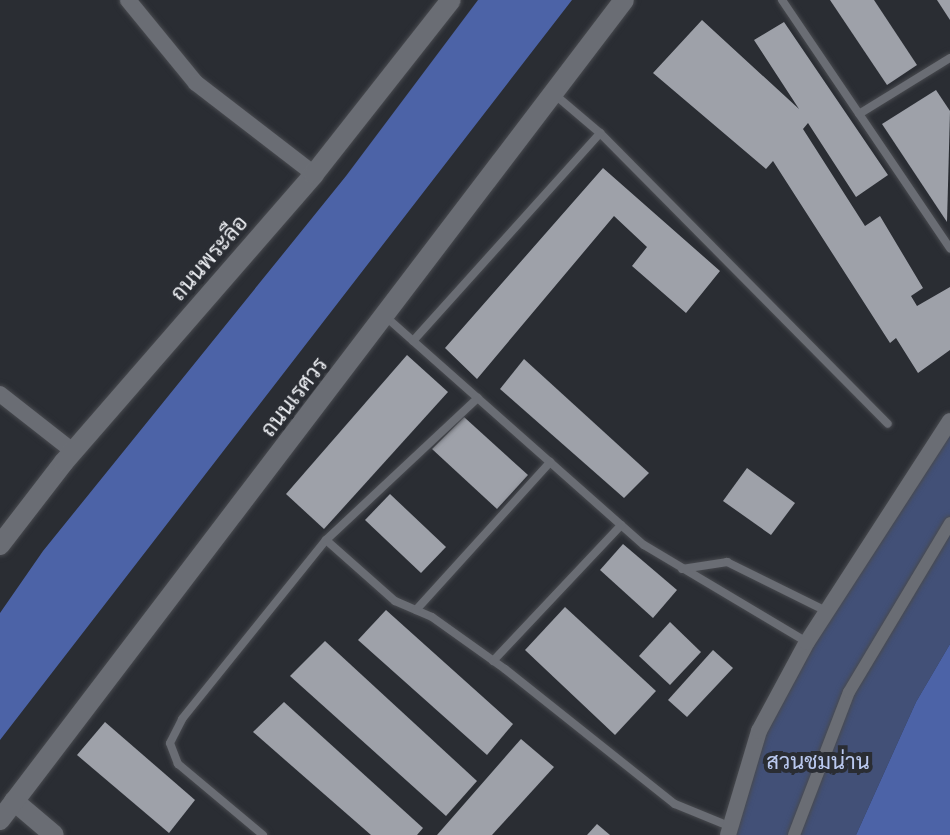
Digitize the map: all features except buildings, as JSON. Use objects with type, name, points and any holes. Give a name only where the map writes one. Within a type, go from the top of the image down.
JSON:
[{"type":"street","points":[[128,0],[196,83],[314,174]]},
{"type":"street","name":"ถนนพระลือ","points":[[0,545],[74,452],[314,174],[451,0]]},
{"type":"street","name":"ถนนเรศวร","points":[[4,812],[386,317],[624,0]]},
{"type":"street","points":[[0,394],[74,452]]},
{"type":"street","points":[[728,830],[759,731],[824,610],[950,421]]},
{"type":"street","points":[[794,835],[849,692],[950,523]]},
{"type":"street","points":[[4,812],[54,835]]},
{"type":"lane","points":[[782,0],[950,248]]},
{"type":"lane","points":[[859,114],[950,58]]},
{"type":"lane","points":[[554,93],[600,133],[888,424]]},
{"type":"lane","points":[[413,341],[600,133]]},
{"type":"lane","points":[[386,317],[621,525],[681,569],[807,642]]},
{"type":"lane","points":[[263,835],[178,764],[170,743],[182,719],[326,540],[478,398]]},
{"type":"lane","points":[[416,610],[550,462]]},
{"type":"lane","points":[[493,661],[621,525]]},
{"type":"lane","points":[[326,540],[395,601],[416,610],[493,661],[675,804],[728,830]]},
{"type":"lane","points":[[681,569],[727,562],[824,610]]},
{"type":"green space","name":"สวนชมน่าน","points":[[950,421],[950,644],[916,702],[856,835],[728,835],[759,731]]},
{"type":"shaded area","points":[[478,0],[572,0],[0,740],[0,613],[43,551],[346,176]]},
{"type":"shaded area","points":[[950,644],[950,835],[856,835],[916,702]]}]
